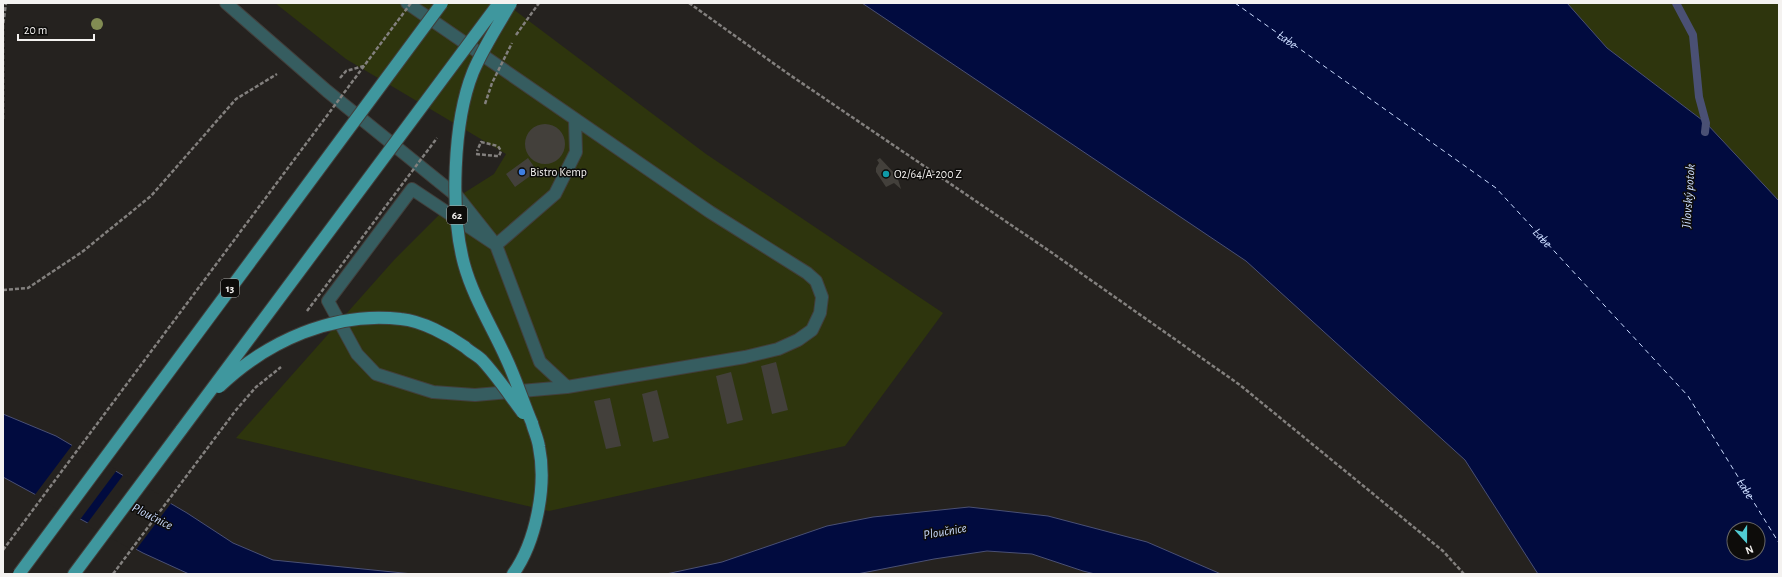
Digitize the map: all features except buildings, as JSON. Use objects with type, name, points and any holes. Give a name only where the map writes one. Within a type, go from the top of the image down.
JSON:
[{"type":"main road","name":"13","points":[[19,574],[442,3]]},
{"type":"main road","points":[[74,574],[499,3]]},
{"type":"main road","name":"62","points":[[511,3],[473,72],[463,109],[459,133],[455,187],[458,231],[464,264],[477,300],[507,359],[532,423],[539,447],[540,493],[530,542],[520,564],[512,574]]},
{"type":"main road","points":[[182,429],[201,404],[223,384],[272,348],[314,328],[345,319],[368,317],[403,319],[429,327],[453,339],[482,360],[532,423]]},
{"type":"lane","points":[[226,3],[327,91],[458,197],[496,245],[540,362],[567,387]]},
{"type":"lane","points":[[407,3],[710,212],[807,273],[816,281],[822,298],[820,313],[812,330],[798,340],[778,349],[746,357],[567,387],[475,395],[433,392],[403,384],[376,374],[357,354],[328,301],[412,189],[496,245]]},
{"type":"lane","points":[[496,245],[555,194],[576,152],[576,120]]},
{"type":"path","points":[[3,119],[3,26],[6,3]]},
{"type":"path","points":[[3,550],[411,3]]},
{"type":"path","points":[[484,108],[503,58],[516,35],[539,3]]},
{"type":"path","points":[[689,3],[787,73],[1048,250],[1240,385],[1443,551],[1464,574]]},
{"type":"path","points":[[3,290],[28,288],[82,252],[151,196],[236,99],[294,63]]},
{"type":"path","points":[[327,91],[346,71],[364,66]]},
{"type":"path","points":[[477,141],[476,154],[496,156],[500,154],[500,148],[498,146],[481,142]]},
{"type":"green space","points":[[275,3],[505,3],[706,154],[943,313],[845,446],[549,511],[236,438],[394,260],[456,198],[494,174],[506,154],[346,59]]},
{"type":"green space","points":[[1567,3],[1779,3],[1779,201],[1706,123],[1607,48]]},
{"type":"water","name":"Labe","points":[[862,3],[1567,3],[1607,48],[1706,123],[1779,201],[1779,574],[1538,574],[1465,460],[1246,261]]},
{"type":"water","name":"Ploučnice","points":[[3,414],[56,436],[187,513],[233,543],[273,560],[413,574],[189,574],[143,553],[3,477]]},
{"type":"water","name":"Ploučnice","points":[[969,507],[1048,516],[1147,542],[1221,574],[1095,574],[1032,554],[987,551],[934,559],[857,574],[666,574],[722,562],[827,526],[873,517]]},
{"type":"pier","points":[[73,444],[117,470],[79,521],[34,496]]},
{"type":"pier","points":[[124,474],[172,502],[135,551],[86,525]]},
{"type":"waterway","name":"Jílovský potok","points":[[1676,3],[1693,35],[1699,97],[1706,123],[1705,132]]},
{"type":"ferry route","points":[[1235,3],[1496,188],[1688,396],[1779,543]]},
{"type":"place","name":"Bistro Kemp","points":[[522,172]]},
{"type":"place","name":"O2/64/A-200 Z","points":[[886,174]]}]
